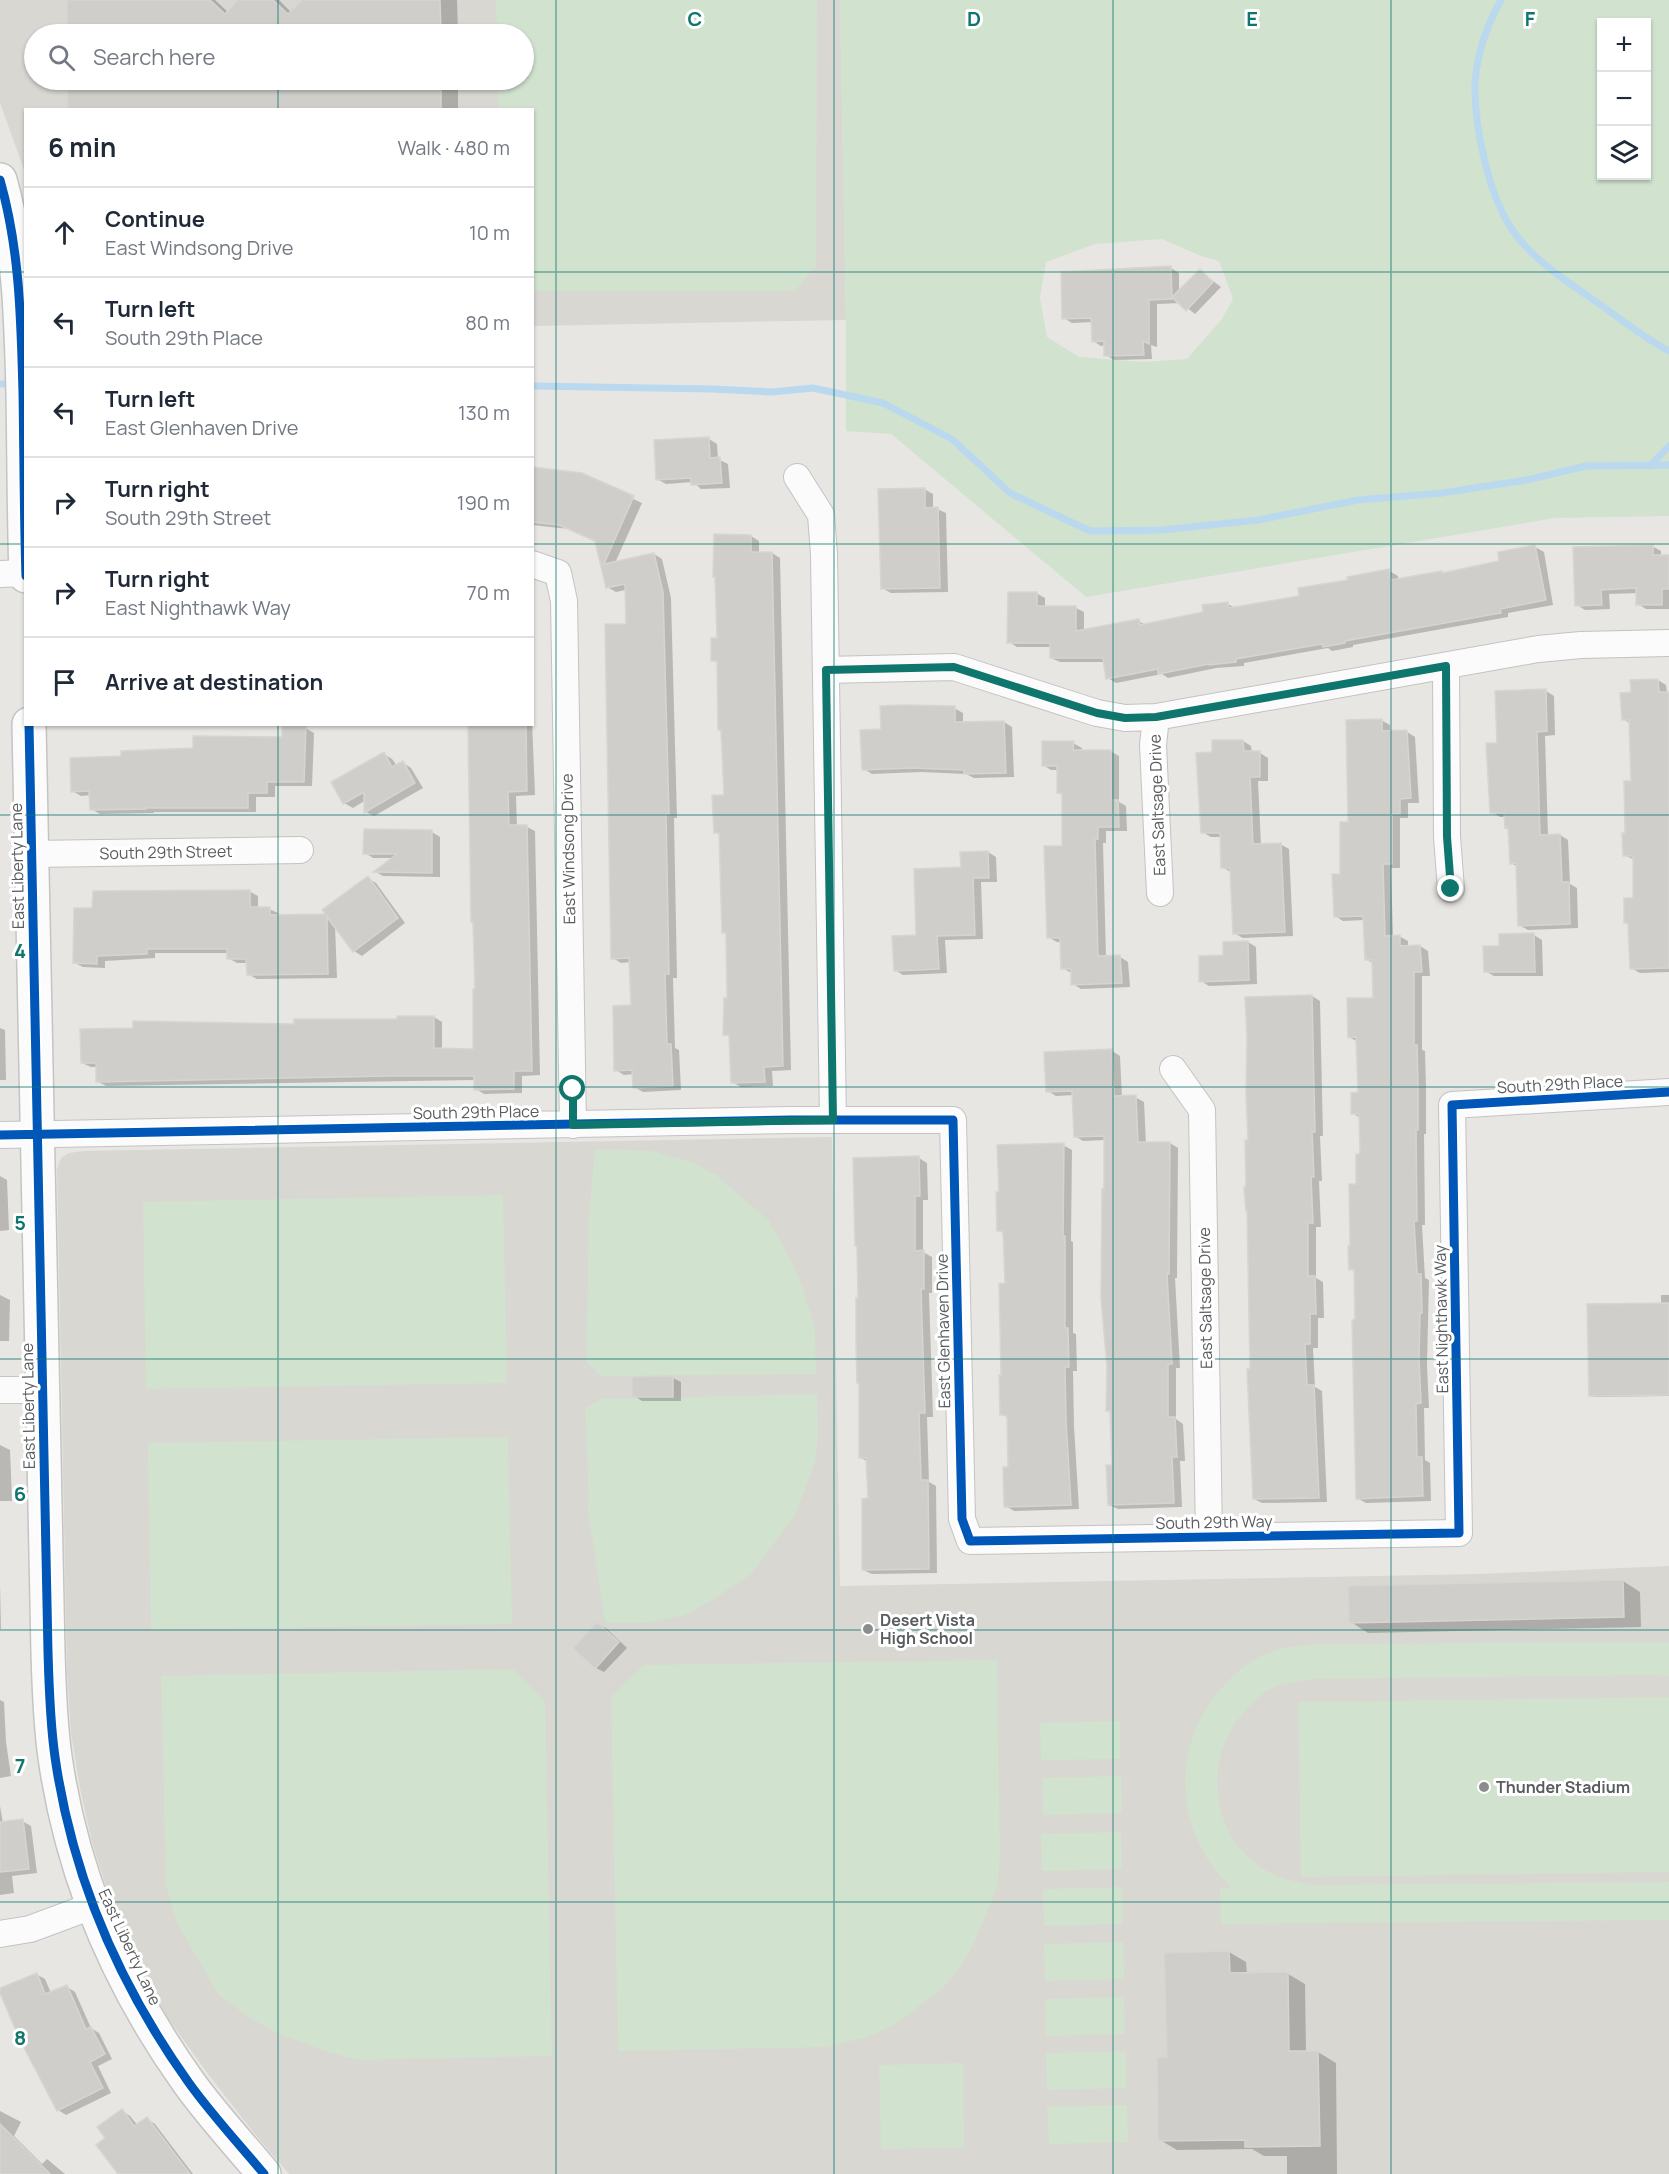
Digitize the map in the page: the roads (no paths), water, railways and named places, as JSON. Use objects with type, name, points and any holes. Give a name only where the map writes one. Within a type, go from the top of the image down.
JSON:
[{"type":"street","points":[[0,180],[10,215],[18,270],[24,469]]},
{"type":"street","points":[[797,477],[821,515],[824,554],[833,1120]]},
{"type":"street","name":"East Windsong Drive","points":[[534,565],[558,573],[564,601],[573,1125]]},
{"type":"street","points":[[0,574],[24,575]]},
{"type":"street","points":[[826,670],[954,667],[1097,713],[1125,718],[1156,717],[1538,649],[1581,645],[1669,643]]},
{"type":"street","points":[[1446,666],[1447,837],[1451,889]]},
{"type":"street","name":"East Saltsage Drive","points":[[1156,717],[1153,745],[1160,893]]},
{"type":"street","name":"East Liberty Lane","points":[[29,726],[48,1652],[53,1735],[66,1818],[92,1906],[125,1980],[144,2014],[189,2083],[264,2174]]},
{"type":"street","name":"South 29th Street","points":[[32,854],[300,850]]},
{"type":"street","name":"East Saltsage Drive","points":[[1173,1069],[1202,1110],[1209,1537]]},
{"type":"street","name":"South 29th Place","points":[[1452,1106],[1669,1092]]},
{"type":"street","name":"East Nighthawk Way","points":[[1452,1106],[1459,1533]]},
{"type":"street","name":"South 29th Place","points":[[0,1135],[833,1120],[953,1120]]},
{"type":"street","name":"East Glenhaven Drive","points":[[953,1120],[962,1519],[970,1541]]},
{"type":"street","points":[[0,1390],[43,1390]]},
{"type":"street","name":"South 29th Way","points":[[970,1541],[1459,1533]]},
{"type":"street","points":[[0,1934],[30,1929],[92,1906]]},
{"type":"waterway","points":[[1501,0],[1491,19],[1480,51],[1476,72],[1475,101],[1485,162],[1506,220],[1525,246],[1545,265],[1651,341],[1669,351]]},
{"type":"waterway","points":[[0,384],[14,384]]},
{"type":"waterway","points":[[534,386],[772,392],[813,388],[883,403],[952,439],[1010,493],[1090,531],[1162,530],[1258,520],[1358,500],[1442,493],[1527,480],[1586,466],[1669,465]]},
{"type":"waterway","points":[[1650,466],[1669,446]]},
{"type":"place","name":"Desert Vista High School","points":[[868,1629]]},
{"type":"place","name":"Thunder Stadium","points":[[1484,1787]]}]
